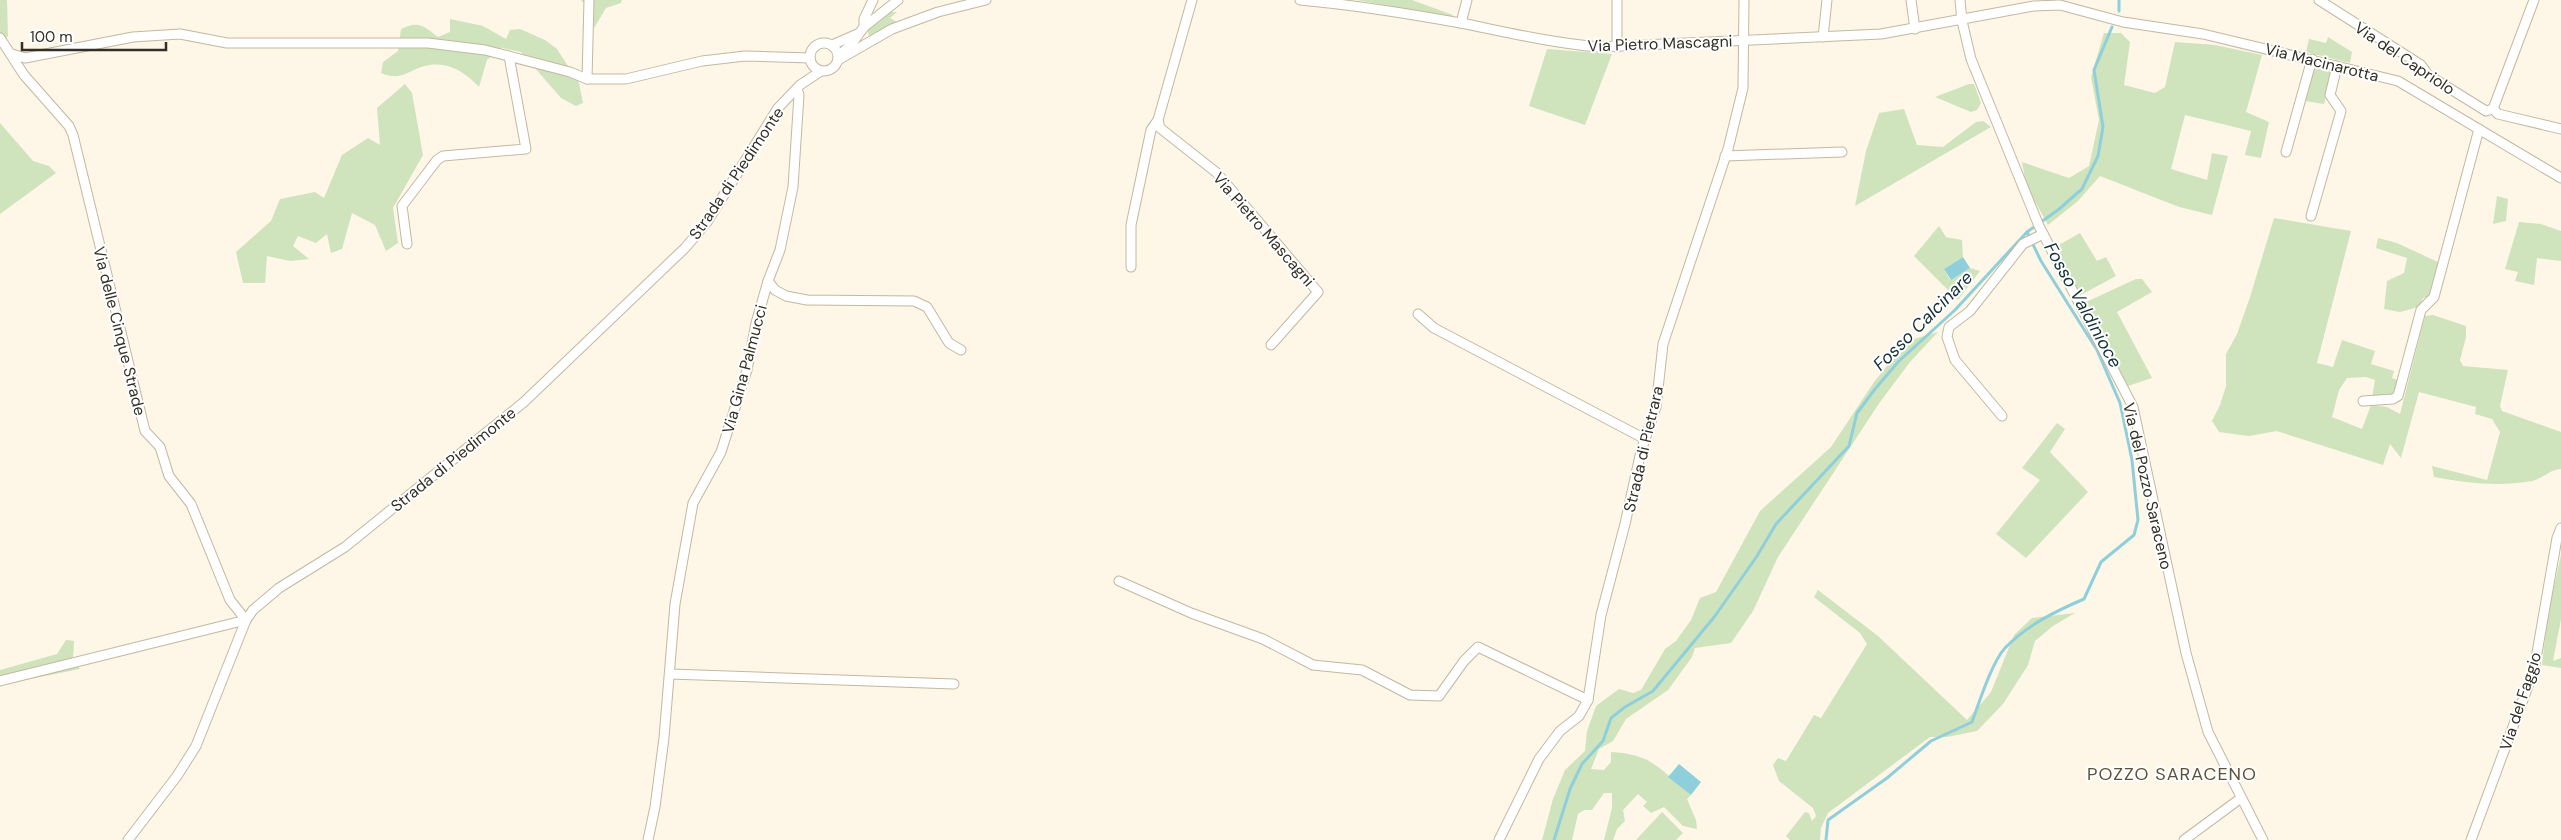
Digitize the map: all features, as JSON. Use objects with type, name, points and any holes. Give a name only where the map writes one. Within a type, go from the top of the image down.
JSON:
[{"type":"street","points":[[586,79],[589,0]]},
{"type":"street","points":[[810,60],[815,69],[821,71],[829,68],[850,46],[861,30],[873,0]]},
{"type":"street","points":[[835,44],[861,30],[898,0]]},
{"type":"street","points":[[839,57],[864,46],[892,29],[929,15],[986,0]]},
{"type":"street","points":[[1131,267],[1131,225],[1151,130],[1158,120],[1192,0]]},
{"type":"street","name":"Via Pietro Mascagni","points":[[1300,0],[1351,5],[1461,23],[1560,44],[1617,47],[1744,39],[1881,34],[1962,21]]},
{"type":"street","points":[[1461,23],[1467,0]]},
{"type":"street","points":[[1616,0],[1617,47]]},
{"type":"street","name":"Strada di Pietrara","points":[[1499,840],[1539,759],[1560,731],[1579,716],[1588,700],[1601,614],[1645,439],[1656,407],[1663,344],[1725,156],[1743,88],[1744,0]]},
{"type":"street","points":[[1823,37],[1827,0]]},
{"type":"street","points":[[1911,0],[1915,28]]},
{"type":"street","name":"Via del Pozzo Saraceno","points":[[1960,0],[1962,21],[1971,60],[2043,234],[2133,407],[2186,653],[2208,732],[2262,840]]},
{"type":"street","name":"Via del Capriolo","points":[[2319,0],[2421,65],[2428,75],[2486,111],[2493,109],[2498,114],[2561,129]]},
{"type":"street","points":[[2493,109],[2534,0]]},
{"type":"street","name":"Via Macinarotta","points":[[1962,21],[2034,6],[2060,3],[2123,22],[2202,34],[2398,81],[2561,178]]},
{"type":"street","points":[[12,54],[25,58],[133,37],[180,34],[227,43],[428,43],[485,50],[570,72],[586,79],[626,79],[702,61],[745,56],[810,60]]},
{"type":"street","name":"Via delle Cinque Strade","points":[[0,38],[24,75],[69,126],[73,135],[145,431],[160,447],[169,476],[191,504],[230,600],[246,620]]},
{"type":"street","points":[[835,44],[839,57]]},
{"type":"street","points":[[810,60],[818,45],[864,46]]},
{"type":"street","points":[[407,244],[402,206],[437,160],[443,156],[526,149],[509,56]]},
{"type":"street","points":[[2286,152],[2312,59]]},
{"type":"street","name":"Strada di Piedimonte","points":[[799,87],[810,60]]},
{"type":"street","points":[[2311,216],[2341,112],[2330,95],[2337,66]]},
{"type":"street","name":"Strada di Piedimonte","points":[[128,840],[177,776],[196,746],[246,620],[253,610],[279,588],[345,547],[396,504],[454,461],[510,414],[685,248],[707,222],[778,108],[799,87],[821,71]]},
{"type":"street","name":"Via Gina Palmucci","points":[[648,840],[655,807],[670,674],[675,604],[692,502],[721,452],[747,370],[756,323],[780,250],[793,187],[799,87]]},
{"type":"street","name":"Via Pietro Mascagni","points":[[1158,120],[1160,128],[1217,173],[1318,292],[1271,345]]},
{"type":"street","points":[[2363,401],[2392,399],[2398,396],[2421,310],[2434,297],[2479,129]]},
{"type":"street","points":[[1725,156],[1842,152]]},
{"type":"street","points":[[2002,416],[1954,360],[1947,337],[1949,327],[1970,311],[2023,244],[2043,234]]},
{"type":"street","points":[[768,282],[775,290],[786,296],[807,300],[914,301],[927,307],[949,343],[961,350]]},
{"type":"street","points":[[1418,314],[1434,328],[1645,439]]},
{"type":"street","name":"Via del Faggio","points":[[2471,840],[2534,670],[2556,538],[2561,528]]},
{"type":"street","points":[[1118,581],[1191,613],[1263,639],[1313,665],[1362,670],[1410,695],[1439,696],[1464,661],[1478,647],[1588,700]]},
{"type":"street","points":[[0,681],[246,620]]},
{"type":"street","points":[[670,674],[954,684]]},
{"type":"street","points":[[2184,840],[2241,798]]},
{"type":"green space","points":[[0,0],[7,0],[8,36],[0,44]]},
{"type":"green space","points":[[581,0],[622,0],[621,3],[606,8],[594,28],[593,14]]},
{"type":"green space","points":[[1357,0],[1412,0],[1453,15],[1452,18]]},
{"type":"green space","points":[[888,12],[897,12],[890,18],[897,22],[870,38],[867,30]]},
{"type":"green space","points":[[450,19],[483,26],[506,39],[510,30],[520,29],[545,40],[557,49],[579,83],[583,103],[576,106],[561,98],[521,52],[502,48],[487,60],[479,87],[458,70],[444,65],[423,66],[407,74],[396,76],[381,73],[383,62],[398,51],[401,29],[417,25],[429,30],[438,37],[450,32]]},
{"type":"green space","points":[[2104,33],[2121,33],[2130,42],[2124,85],[2155,93],[2165,87],[2175,42],[2215,45],[2262,55],[2246,112],[2269,122],[2261,158],[2245,155],[2251,131],[2185,115],[2171,169],[2207,180],[2212,153],[2228,156],[2212,215],[2179,207],[2100,176],[2078,201],[2048,225],[2026,185],[2022,162],[2069,178],[2089,166],[2099,120],[2091,77]]},
{"type":"green space","points":[[2328,37],[2352,52],[2350,63],[2306,52],[2309,39],[2326,43]]},
{"type":"green space","points":[[1547,49],[1612,54],[1585,125],[1529,106]]},
{"type":"green space","points":[[2314,65],[2333,70],[2324,104],[2305,101]]},
{"type":"green space","points":[[405,84],[412,93],[423,155],[393,208],[398,243],[386,251],[375,225],[352,213],[342,249],[331,253],[327,234],[316,243],[298,236],[293,246],[309,259],[290,261],[267,256],[265,283],[243,283],[236,252],[271,221],[280,199],[315,192],[324,198],[342,155],[368,138],[380,145],[377,108]]},
{"type":"green space","points":[[1969,84],[1974,84],[1981,103],[1977,110],[1971,112],[1935,97]]},
{"type":"green space","points":[[1904,109],[1917,145],[1943,147],[1976,122],[1983,121],[1991,127],[1855,206],[1866,151],[1879,113]]},
{"type":"green space","points":[[0,123],[33,161],[49,166],[56,173],[0,214]]},
{"type":"green space","points":[[2497,196],[2508,199],[2506,221],[2493,224]]},
{"type":"green space","points":[[2274,218],[2351,231],[2317,363],[2333,367],[2342,340],[2375,351],[2371,364],[2394,371],[2392,378],[2398,380],[2395,390],[2390,395],[2372,398],[2375,380],[2366,377],[2347,378],[2339,390],[2332,417],[2362,429],[2371,405],[2387,407],[2400,414],[2425,316],[2433,315],[2466,326],[2466,337],[2460,360],[2463,366],[2508,370],[2500,406],[2502,411],[2561,432],[2561,469],[2532,481],[2507,484],[2434,477],[2432,466],[2487,480],[2500,432],[2492,419],[2475,414],[2476,407],[2419,392],[2401,458],[2390,444],[2383,465],[2277,431],[2249,436],[2219,432],[2212,421],[2226,386],[2226,354],[2237,334]]},
{"type":"green space","points":[[2519,222],[2541,224],[2561,231],[2561,261],[2537,258],[2534,285],[2515,281],[2518,272],[2505,269]]},
{"type":"green space","points":[[1939,226],[1946,237],[1962,240],[1963,257],[1944,269],[1950,280],[1970,268],[1980,271],[1958,300],[1914,256]]},
{"type":"green space","points":[[2080,233],[2097,261],[2106,257],[2116,276],[2079,296],[2057,246]]},
{"type":"green space","points":[[2378,238],[2397,243],[2440,263],[2431,296],[2423,298],[2419,307],[2400,312],[2384,309],[2387,281],[2404,273],[2407,258],[2376,248]]},
{"type":"green space","points":[[2136,279],[2142,279],[2152,292],[2117,312],[2152,378],[2128,386],[2086,307],[2086,302]]},
{"type":"green space","points":[[1938,332],[1910,362],[1880,402],[1778,557],[1753,611],[1731,643],[1695,648],[1692,657],[1668,690],[1626,719],[1613,741],[1599,749],[1591,769],[1604,770],[1611,762],[1611,752],[1637,756],[1647,760],[1663,771],[1691,795],[1687,799],[1696,820],[1697,829],[1683,826],[1664,807],[1651,813],[1643,806],[1647,802],[1638,794],[1623,810],[1625,821],[1617,829],[1613,840],[1604,840],[1612,808],[1612,793],[1604,793],[1592,810],[1584,810],[1578,814],[1572,840],[1542,840],[1553,799],[1565,770],[1585,751],[1587,731],[1596,706],[1619,689],[1633,693],[1641,690],[1665,649],[1676,641],[1691,620],[1700,598],[1716,592],[1760,511],[1831,447],[1874,382],[1907,341]]},
{"type":"green space","points":[[2057,423],[2065,429],[2050,452],[2088,492],[2026,558],[1996,534],[2040,480],[2022,468]]},
{"type":"green space","points":[[2561,555],[2561,619],[2553,661],[2561,658],[2561,668],[2542,665],[2547,619]]},
{"type":"green space","points":[[1818,590],[1878,636],[1967,720],[1991,692],[2014,635],[2032,618],[2075,613],[2053,626],[2035,641],[2028,665],[2003,704],[1977,731],[1947,737],[1930,737],[1828,813],[1821,828],[1820,840],[1790,840],[1786,836],[1805,812],[1809,813],[1812,821],[1816,816],[1813,808],[1779,781],[1773,765],[1778,758],[1786,761],[1814,715],[1821,718],[1867,644],[1860,633],[1814,597]]},
{"type":"green space","points":[[66,640],[74,641],[73,658],[80,669],[0,685],[0,670],[57,654]]},
{"type":"green space","points":[[1662,812],[1683,833],[1676,840],[1636,840]]},
{"type":"water","points":[[1963,257],[1970,268],[1951,280],[1944,269]]},
{"type":"water","points":[[1679,764],[1701,782],[1691,795],[1668,777]]},
{"type":"waterway","name":"Fosso Calcinare","points":[[2119,0],[2119,11]]},
{"type":"waterway","name":"Fosso Calcinare","points":[[1554,840],[1570,789],[1582,764],[1603,741],[1611,718],[1625,707],[1653,691],[1715,616],[1757,556],[1776,524],[1849,446],[1857,413],[1875,389],[1899,361],[1955,310],[2027,232],[2058,210],[2082,189],[2098,156],[2103,127],[2094,70],[2112,27]]},
{"type":"waterway","name":"Fosso Valdinioce","points":[[1826,840],[1828,820],[1887,778],[1931,741],[1972,722],[1995,663],[2005,648],[2032,626],[2084,599],[2101,562],[2134,535],[2138,520],[2132,460],[2120,403],[2097,350],[2041,261],[2027,232]]},
{"type":"district","name":"POZZO SARACENO","points":[[2172,774]]}]
